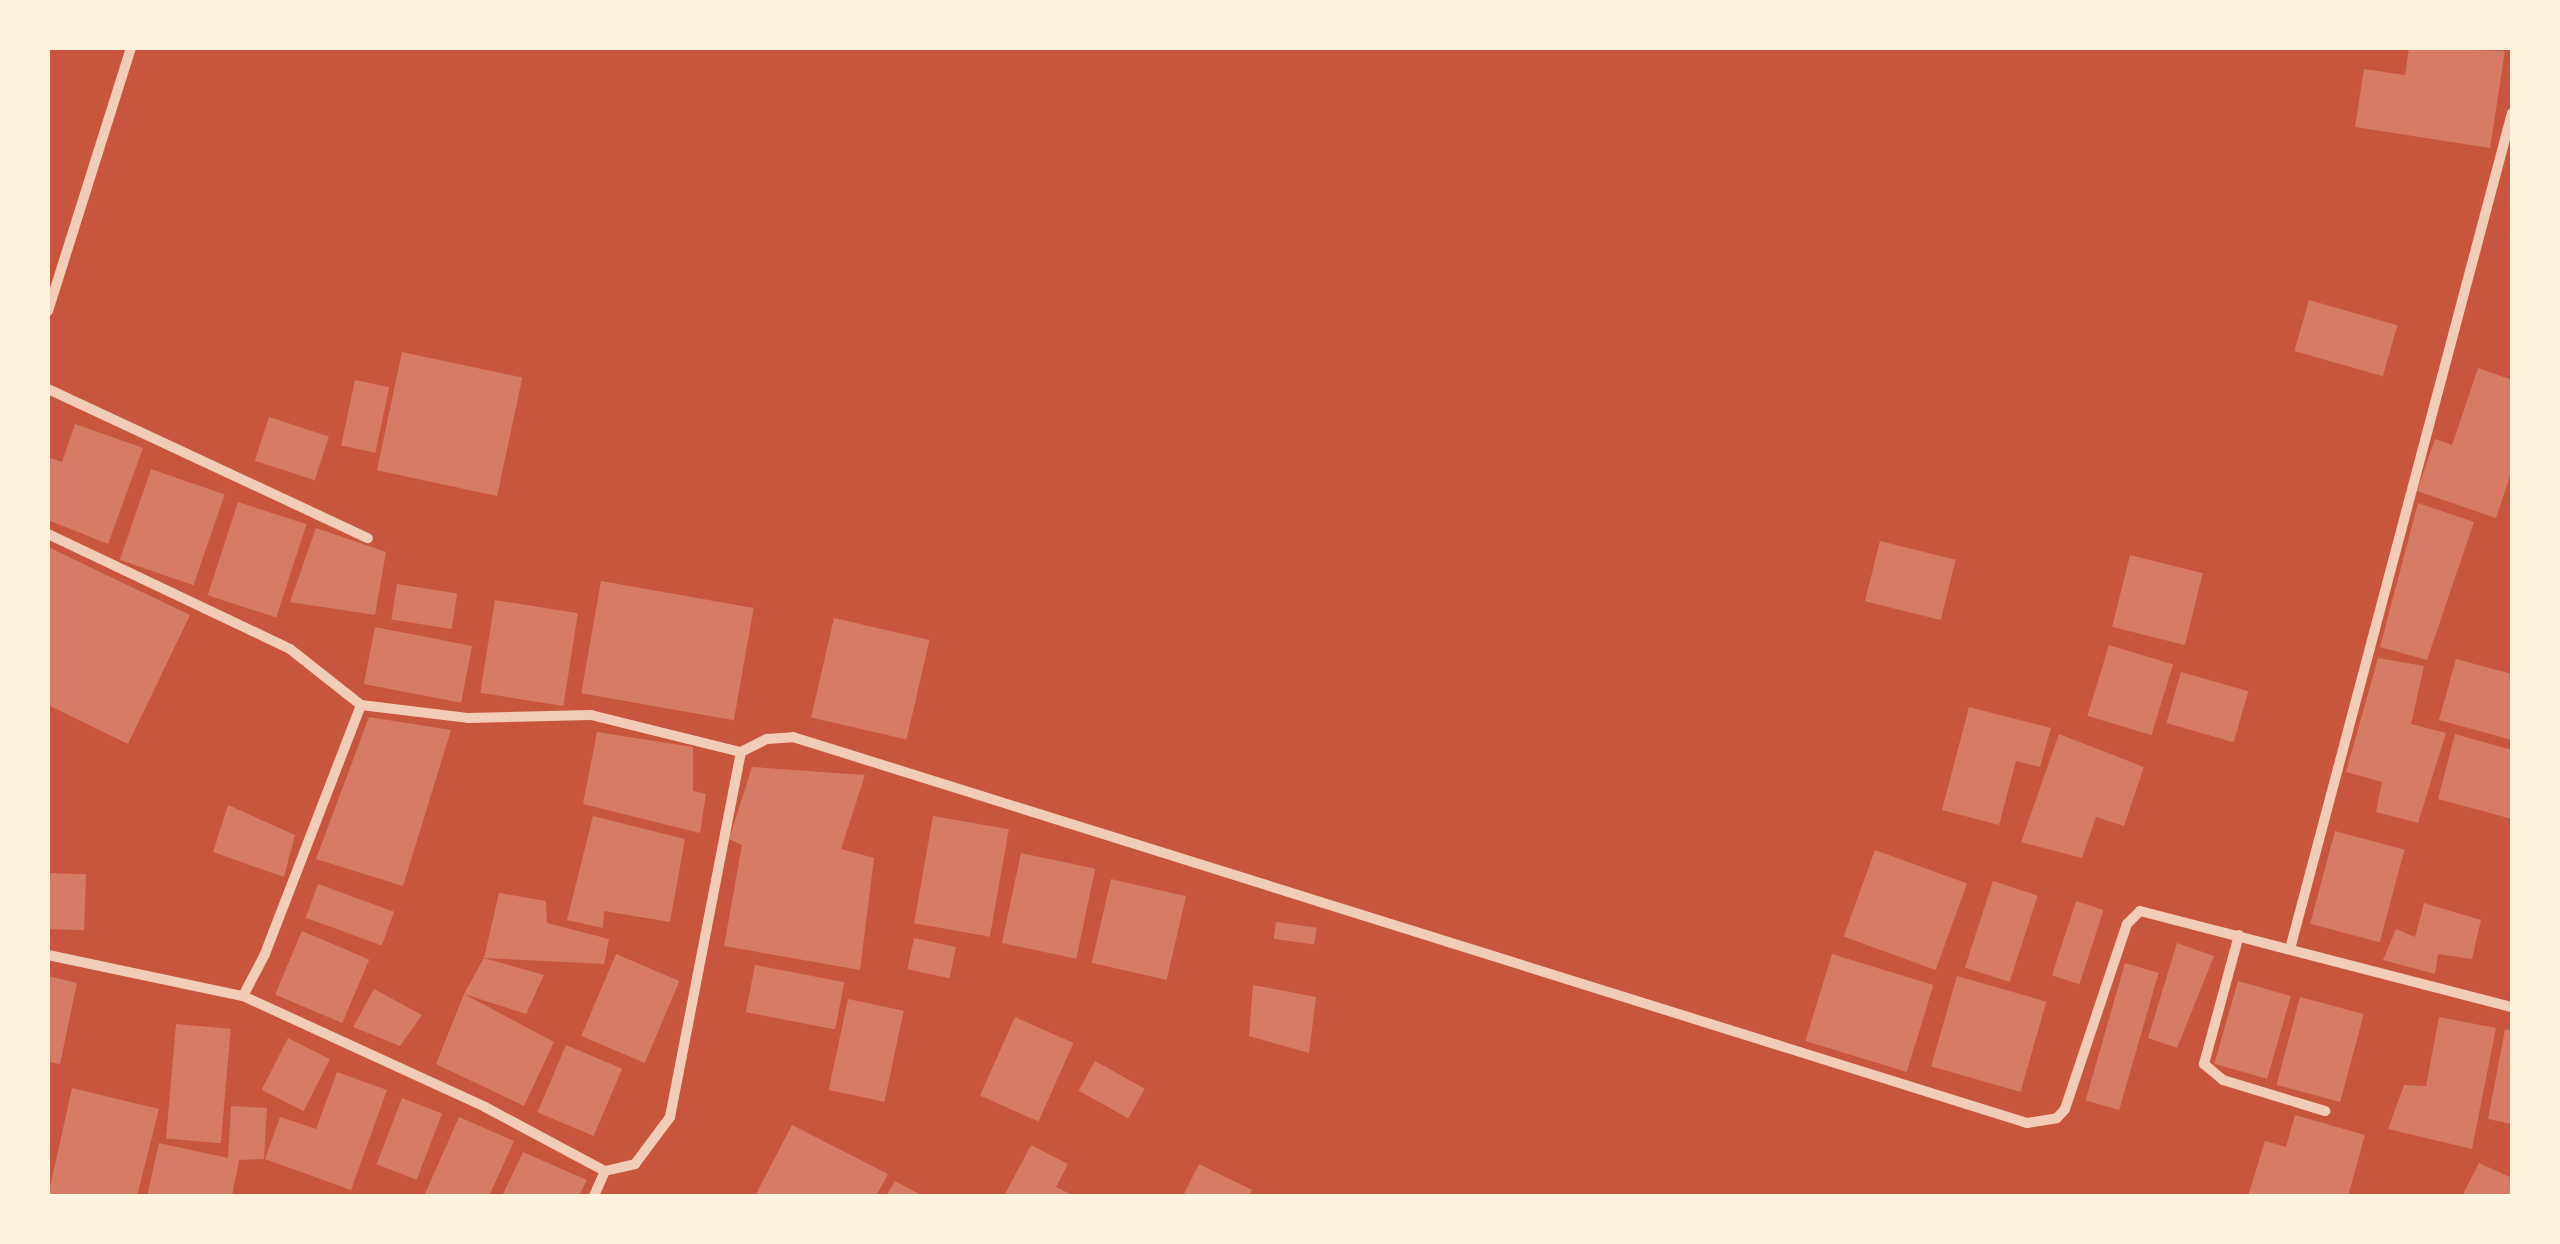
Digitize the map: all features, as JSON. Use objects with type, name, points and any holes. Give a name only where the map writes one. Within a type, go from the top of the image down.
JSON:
[{"type":"street","points":[[48,311],[131,48]]},
{"type":"street","points":[[2290,949],[2512,113]]},
{"type":"street","points":[[48,389],[368,538]]},
{"type":"street","points":[[48,534],[290,650],[361,705],[469,718],[591,715],[741,752],[767,738],[793,737],[2027,1123],[2057,1118],[2065,1109],[2133,914],[2151,911],[2512,1007]]},
{"type":"street","points":[[242,996],[265,954],[361,705]]},
{"type":"street","points":[[48,955],[242,996],[485,1107],[605,1171],[634,1164],[670,1117],[741,752]]},
{"type":"street","points":[[2240,935],[2204,1064],[2224,1080],[2325,1112]]},
{"type":"street","points":[[594,1196],[605,1171]]},
{"type":"building","points":[[2409,48],[2505,51],[2490,148],[2355,127],[2364,69],[2405,75]]},
{"type":"building","points":[[2309,300],[2397,325],[2383,376],[2294,351]]},
{"type":"building","points":[[402,352],[522,378],[497,496],[377,470]]},
{"type":"building","points":[[2478,368],[2512,380],[2512,470],[2496,518],[2417,491],[2435,439],[2452,445]]},
{"type":"building","points":[[355,380],[389,387],[375,453],[341,446]]},
{"type":"building","points":[[269,417],[329,436],[315,480],[255,461]]},
{"type":"building","points":[[75,424],[143,448],[108,544],[48,520],[48,457],[62,462]]},
{"type":"building","points":[[151,469],[225,494],[193,585],[120,560]]},
{"type":"building","points":[[238,502],[306,524],[276,617],[208,595]]},
{"type":"building","points":[[2418,503],[2474,522],[2427,660],[2380,647]]},
{"type":"building","points":[[316,528],[386,552],[375,615],[290,602]]},
{"type":"building","points":[[1880,541],[1956,560],[1941,620],[1865,601]]},
{"type":"building","points":[[48,547],[190,615],[128,744],[48,705]]},
{"type":"building","points":[[2130,555],[2203,573],[2185,645],[2112,627]]},
{"type":"building","points":[[601,581],[754,608],[734,720],[581,693]]},
{"type":"building","points":[[397,584],[457,594],[452,629],[391,620]]},
{"type":"building","points":[[495,600],[578,613],[563,706],[480,693]]},
{"type":"building","points":[[834,618],[929,640],[907,739],[811,717]]},
{"type":"building","points":[[375,627],[472,646],[461,703],[364,684]]},
{"type":"building","points":[[2109,645],[2173,665],[2151,735],[2087,716]]},
{"type":"building","points":[[2378,658],[2424,666],[2411,724],[2446,733],[2418,823],[2376,812],[2382,782],[2346,772]]},
{"type":"building","points":[[2456,659],[2512,674],[2512,740],[2439,720]]},
{"type":"building","points":[[2181,672],[2248,691],[2234,742],[2166,723]]},
{"type":"building","points":[[1969,707],[2051,728],[2040,767],[2016,761],[1999,825],[1942,810]]},
{"type":"building","points":[[369,717],[451,730],[403,886],[316,859]]},
{"type":"building","points":[[597,732],[693,747],[693,791],[706,794],[700,833],[583,804]]},
{"type":"building","points":[[2059,734],[2144,767],[2124,826],[2096,817],[2082,858],[2021,842]]},
{"type":"building","points":[[2455,734],[2512,750],[2512,819],[2438,799]]},
{"type":"building","points":[[752,767],[865,775],[841,849],[874,858],[860,970],[724,946],[742,845],[729,839]]},
{"type":"building","points":[[228,805],[295,835],[284,877],[213,852]]},
{"type":"building","points":[[593,816],[685,839],[670,922],[604,911],[603,928],[567,920]]},
{"type":"building","points":[[933,816],[1009,829],[990,937],[914,923]]},
{"type":"building","points":[[2335,831],[2405,850],[2380,942],[2310,924]]},
{"type":"building","points":[[1875,850],[1967,884],[1936,970],[1844,936]]},
{"type":"building","points":[[1021,853],[1095,869],[1076,959],[1002,943]]},
{"type":"building","points":[[48,873],[86,874],[84,930],[48,929]]},
{"type":"building","points":[[1111,879],[1186,896],[1167,980],[1092,963]]},
{"type":"building","points":[[1993,881],[2038,896],[2010,982],[1965,968]]},
{"type":"building","points":[[318,884],[394,912],[382,946],[306,918]]},
{"type":"building","points":[[499,893],[546,901],[547,923],[609,939],[604,964],[484,958]]},
{"type":"building","points":[[2076,901],[2104,910],[2079,984],[2052,975]]},
{"type":"building","points":[[2424,903],[2481,920],[2472,959],[2438,954],[2435,974],[2383,960],[2396,929],[2415,937]]},
{"type":"building","points":[[1276,922],[1317,928],[1314,945],[1274,939]]},
{"type":"building","points":[[302,931],[369,960],[342,1023],[275,995]]},
{"type":"building","points":[[914,938],[956,947],[949,978],[907,969]]},
{"type":"building","points":[[2177,943],[2214,956],[2177,1048],[2148,1038]]},
{"type":"building","points":[[616,954],[680,981],[645,1063],[581,1036]]},
{"type":"building","points":[[1832,954],[1933,985],[1907,1072],[1805,1041]]},
{"type":"building","points":[[484,958],[544,975],[526,1014],[464,994]]},
{"type":"building","points":[[2125,963],[2159,973],[2119,1110],[2086,1100]]},
{"type":"building","points":[[755,965],[844,982],[835,1029],[746,1012]]},
{"type":"building","points":[[48,976],[77,983],[60,1064],[48,1062]]},
{"type":"building","points":[[1957,976],[2046,1002],[2020,1092],[1931,1066]]},
{"type":"building","points":[[2238,981],[2291,996],[2267,1079],[2214,1064]]},
{"type":"building","points":[[1253,985],[1316,997],[1309,1053],[1249,1036]]},
{"type":"building","points":[[374,989],[422,1015],[400,1046],[353,1027]]},
{"type":"building","points":[[464,994],[554,1042],[524,1106],[436,1064]]},
{"type":"building","points":[[2300,997],[2364,1014],[2340,1102],[2276,1085]]},
{"type":"building","points":[[848,999],[904,1011],[884,1102],[829,1090]]},
{"type":"building","points":[[1015,1017],[1073,1043],[1038,1122],[980,1096]]},
{"type":"building","points":[[2439,1017],[2496,1028],[2472,1149],[2388,1129],[2404,1085],[2426,1086]]},
{"type":"building","points":[[176,1024],[231,1029],[221,1143],[166,1139]]},
{"type":"building","points":[[2505,1029],[2512,1031],[2512,1124],[2488,1119]]},
{"type":"building","points":[[288,1038],[330,1059],[304,1111],[262,1090]]},
{"type":"building","points":[[566,1045],[622,1069],[594,1136],[537,1112]]},
{"type":"building","points":[[1095,1061],[1145,1089],[1128,1118],[1079,1091]]},
{"type":"building","points":[[337,1072],[387,1090],[351,1190],[265,1159],[280,1117],[316,1129]]},
{"type":"building","points":[[72,1088],[159,1109],[137,1196],[48,1196]]},
{"type":"building","points":[[402,1098],[442,1113],[417,1180],[377,1164]]},
{"type":"building","points":[[231,1106],[267,1108],[264,1159],[239,1160],[232,1196],[147,1196],[159,1143],[228,1158]]},
{"type":"building","points":[[2295,1115],[2365,1135],[2348,1196],[2248,1196],[2265,1141],[2286,1147]]},
{"type":"building","points":[[459,1117],[514,1141],[489,1196],[424,1196]]},
{"type":"building","points":[[792,1125],[888,1174],[876,1196],[755,1196]]},
{"type":"building","points":[[1031,1145],[1068,1164],[1056,1187],[1074,1196],[1004,1196]]},
{"type":"building","points":[[523,1152],[587,1180],[579,1196],[502,1196]]},
{"type":"building","points":[[2479,1163],[2512,1178],[2512,1196],[2462,1196]]},
{"type":"building","points":[[1199,1164],[1252,1190],[1249,1196],[1183,1196]]},
{"type":"building","points":[[895,1181],[923,1196],[886,1196]]}]
